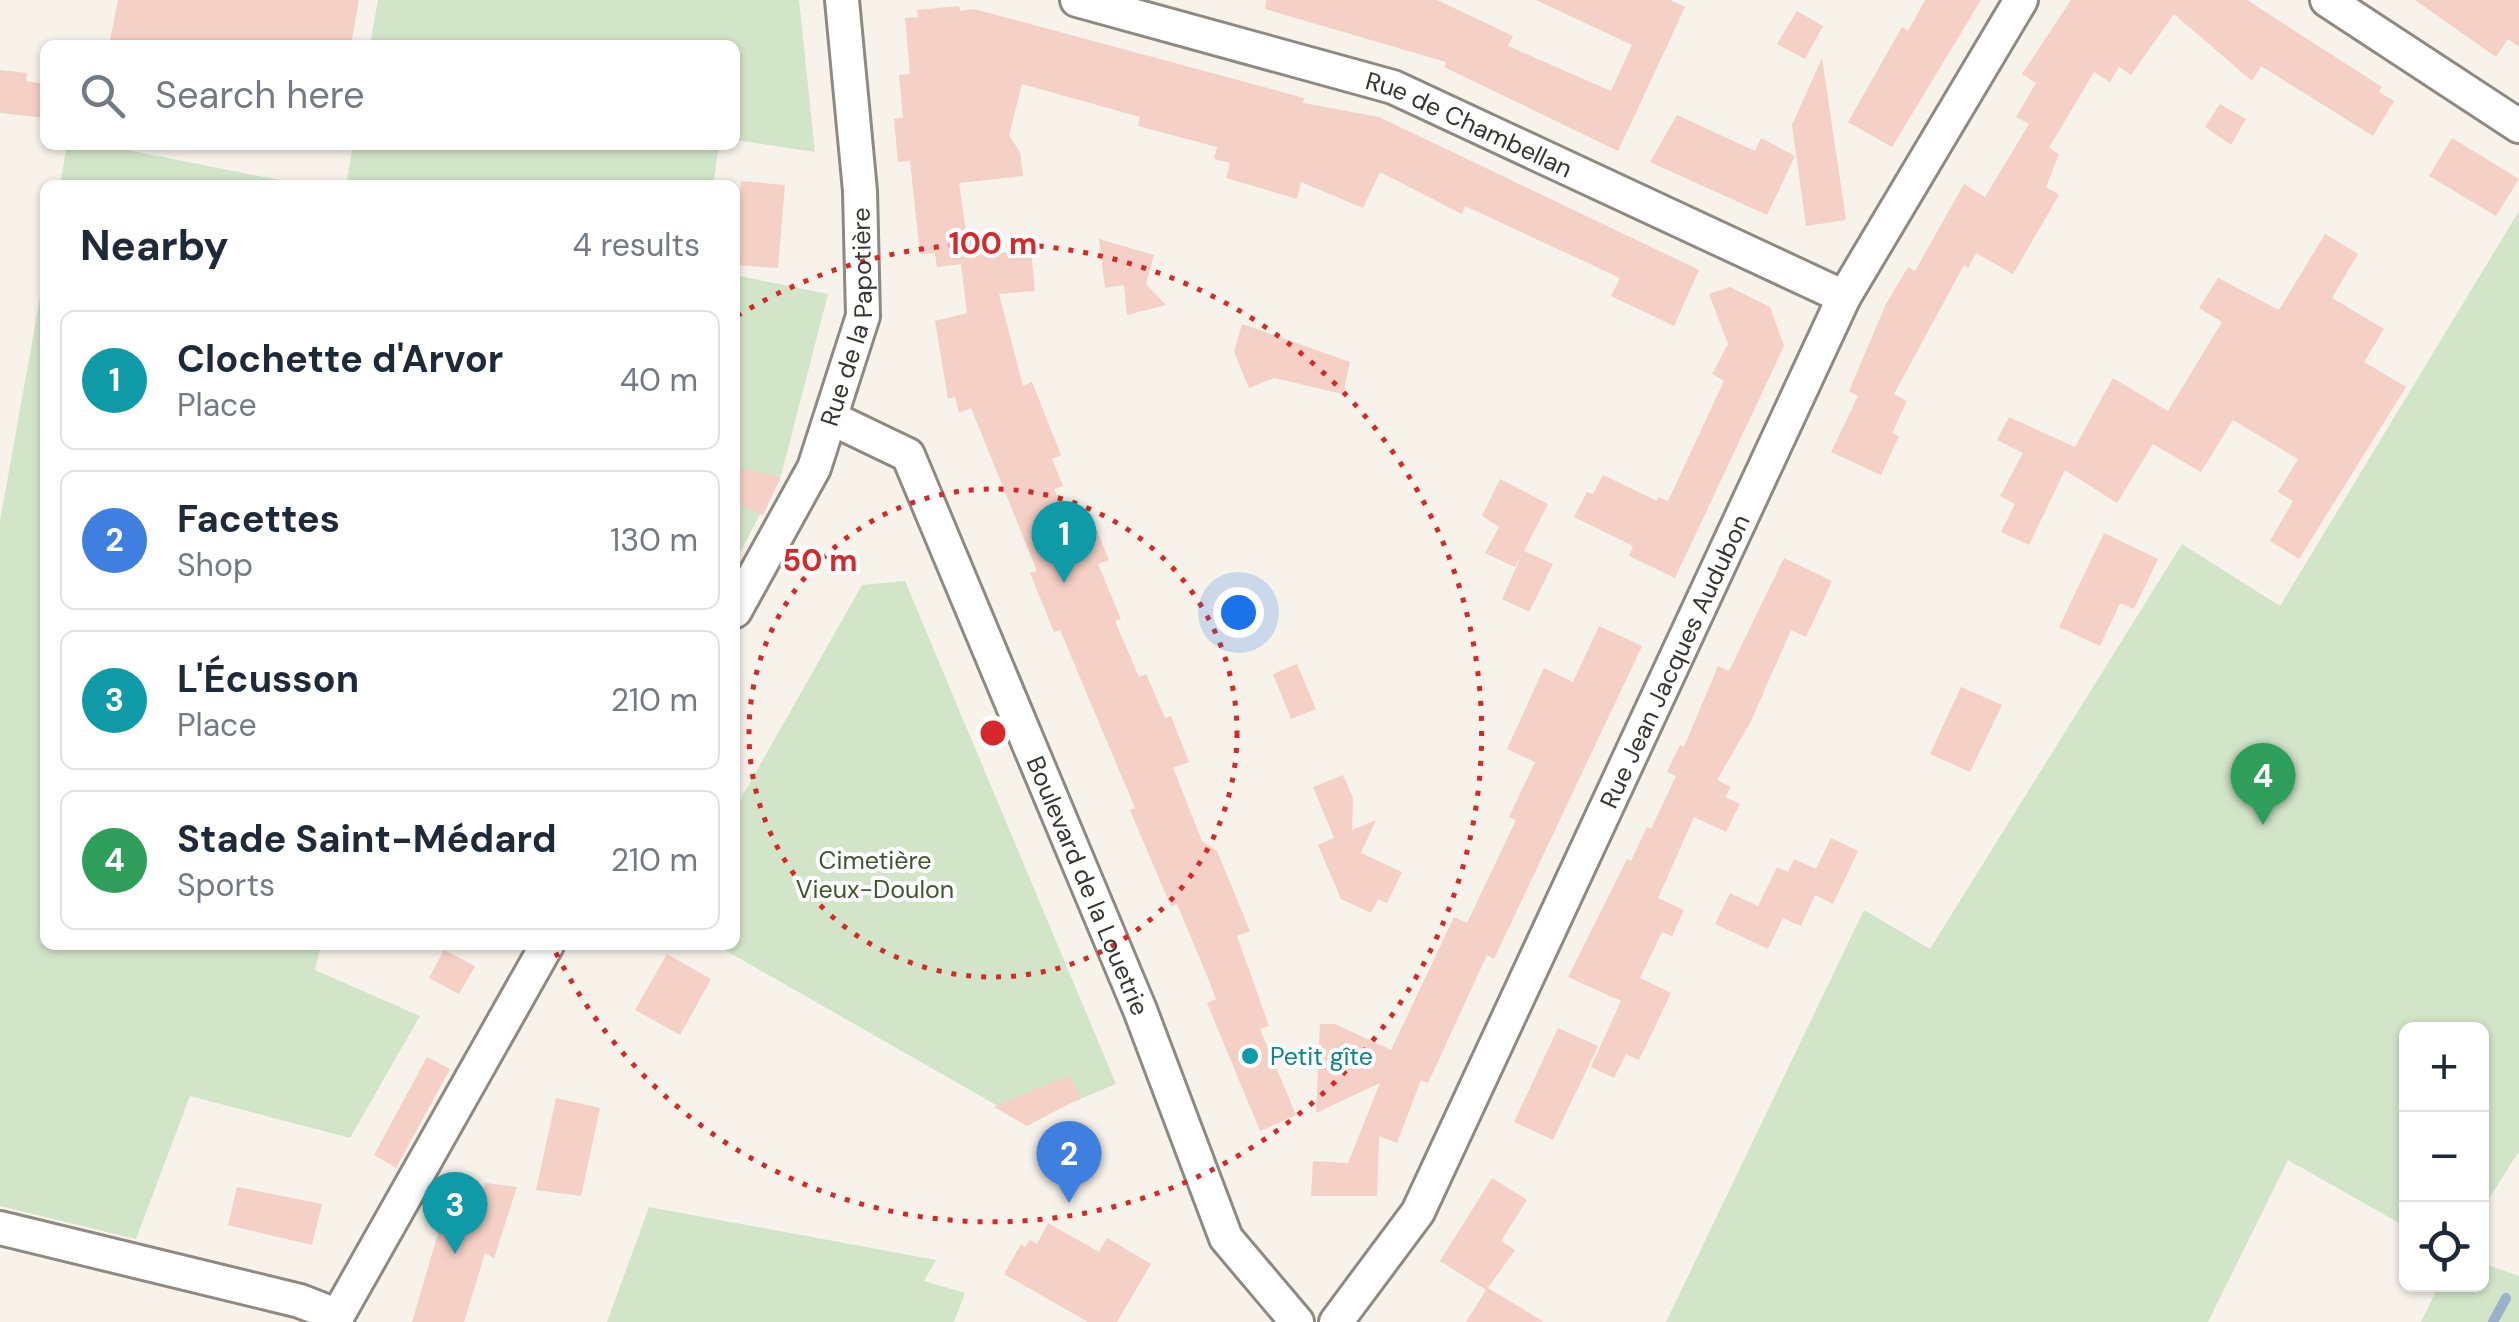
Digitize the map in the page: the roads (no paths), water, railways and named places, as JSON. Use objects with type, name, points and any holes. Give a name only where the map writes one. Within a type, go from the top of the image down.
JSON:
[{"type":"street","name":"Rue de la Papotière","points":[[740,603],[784,526],[833,419],[863,316],[860,191],[842,0]]},
{"type":"street","name":"Rue de Chambellan","points":[[1077,0],[1394,87],[1844,297]]},
{"type":"street","name":"Rue Jean Jacques Audubon","points":[[1336,1322],[1418,1212],[1844,297],[2021,0]]},
{"type":"street","points":[[2327,0],[2519,126]]},
{"type":"street","name":"Boulevard de la Louetrie","points":[[833,419],[908,455],[1140,1010],[1226,1238],[1297,1322]]},
{"type":"street","points":[[0,1228],[300,1301],[336,1319],[544,950]]},
{"type":"waterway","points":[[2493,1322],[2506,1298]]},
{"type":"place","name":"Clochette d'Arvor","points":[[1064,583]]},
{"type":"place","name":"Stade Saint-Médard","points":[[2263,825]]},
{"type":"place","name":"Petit gîte","points":[[1250,1056]]},
{"type":"place","name":"Facettes","points":[[1069,1203]]},
{"type":"place","name":"L'Écusson","points":[[455,1254]]},
{"type":"park label","name":"Cimetière Vieux-Doulon","points":[[875,874]]}]
